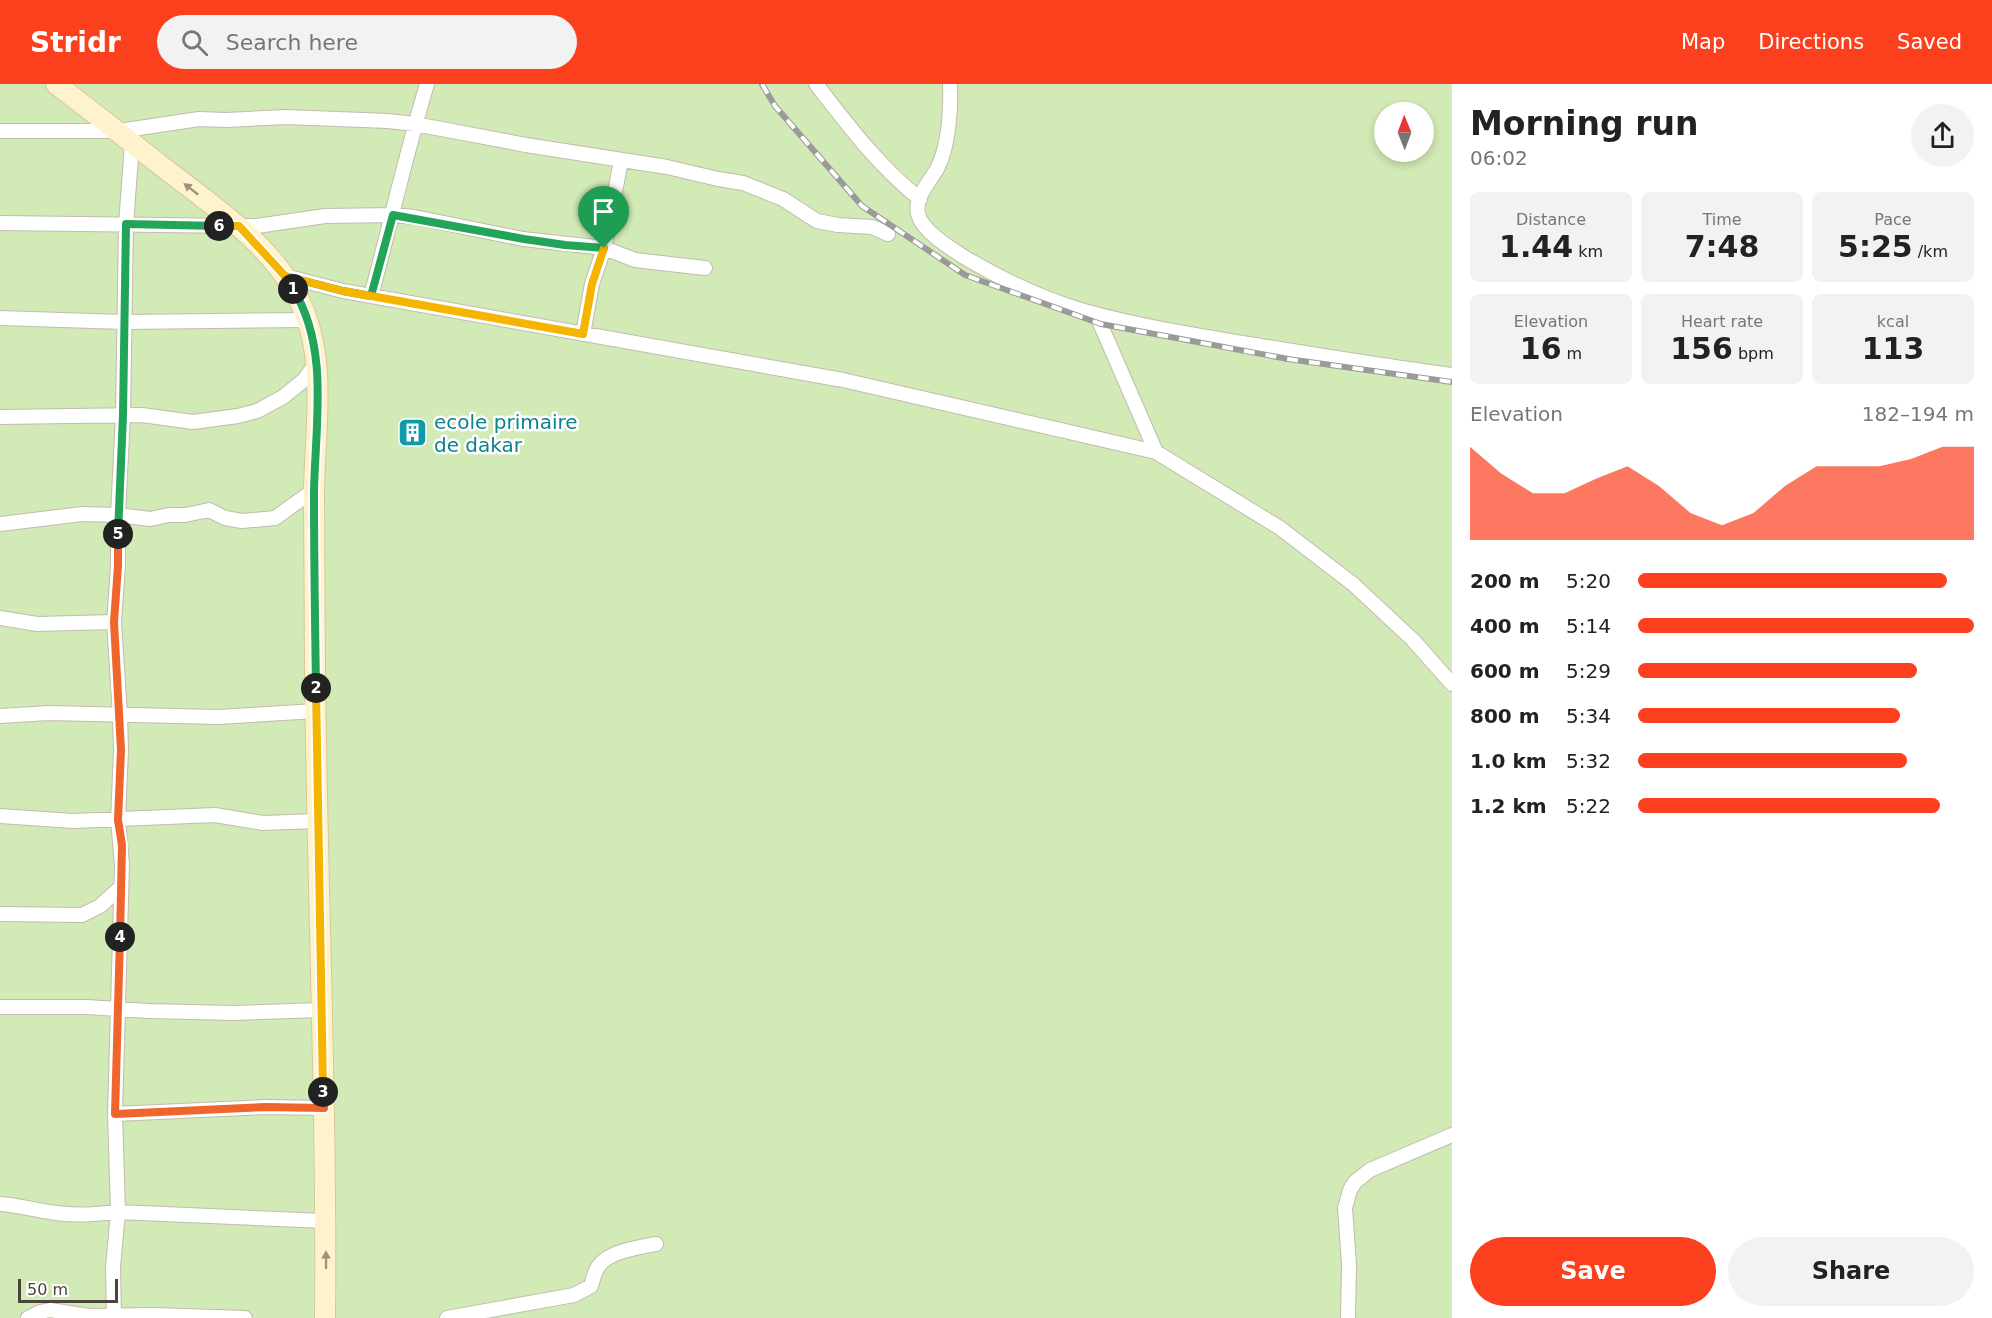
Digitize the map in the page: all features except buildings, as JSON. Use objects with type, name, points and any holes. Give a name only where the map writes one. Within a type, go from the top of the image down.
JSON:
[{"type":"street","points":[[371,296],[427,84]]},
{"type":"street","points":[[816,84],[867,149],[920,199]]},
{"type":"street","points":[[950,84],[944,153],[920,199],[918,214],[923,223],[950,248],[1005,279],[1096,314],[1237,342],[1452,375]]},
{"type":"street","points":[[63,86],[239,226],[285,276],[307,320],[316,363],[314,490],[317,821],[324,1108],[326,1318]]},
{"type":"street","points":[[0,131],[126,137],[199,119],[286,117],[415,123],[526,146],[667,167],[743,183],[783,199],[818,221],[872,227],[888,234]]},
{"type":"street","points":[[114,1317],[113,1267],[118,1212],[115,1114],[122,845],[118,820],[121,750],[114,622],[123,415],[126,137]]},
{"type":"street","points":[[583,334],[592,284],[604,248],[621,161]]},
{"type":"street","points":[[0,223],[257,226],[286,220],[335,215],[393,215],[524,239],[604,248],[635,260],[705,268]]},
{"type":"street","points":[[285,276],[343,291],[843,380],[1156,452],[1280,528],[1353,584],[1413,640],[1452,684]]},
{"type":"street","points":[[1096,314],[1156,452]]},
{"type":"street","points":[[0,318],[124,322],[307,320]]},
{"type":"street","points":[[0,417],[142,415],[193,422],[256,411],[271,405],[296,388],[316,363]]},
{"type":"street","points":[[0,524],[82,514],[150,519],[209,510],[225,518],[242,521],[275,518],[314,490]]},
{"type":"street","points":[[0,618],[37,624],[114,622]]},
{"type":"street","points":[[0,716],[49,713],[218,717],[316,711]]},
{"type":"street","points":[[0,816],[73,821],[214,815],[263,823],[317,821]]},
{"type":"street","points":[[0,914],[82,915],[100,906],[121,887]]},
{"type":"street","points":[[0,1007],[87,1007],[118,1010],[234,1012],[321,1010]]},
{"type":"street","points":[[115,1114],[265,1107],[324,1108]]},
{"type":"street","points":[[1348,1318],[1349,1264],[1345,1208],[1350,1190],[1355,1182],[1370,1170],[1452,1135]]},
{"type":"street","points":[[0,1203],[57,1213],[94,1215],[118,1212],[326,1221]]},
{"type":"street","points":[[447,1318],[574,1295],[591,1286],[598,1266],[604,1260],[636,1248],[656,1244]]},
{"type":"street","points":[[28,1318],[50,1310],[89,1316],[155,1315],[245,1318]]},
{"type":"green space","points":[[0,84],[1452,84],[1452,1318],[0,1318]]},
{"type":"railway","points":[[762,84],[775,106],[862,206],[965,275],[1101,324],[1288,359],[1452,382]]},
{"type":"place","name":"ecole primaire de dakar","points":[[413,433]]},
{"type":"route","points":[[604,248],[524,239],[414,217],[393,215],[371,296],[285,276],[307,320],[314,346],[317,381],[314,490],[317,821],[324,1108],[265,1107],[115,1114],[122,845],[118,820],[121,750],[114,622],[123,415],[126,224],[239,226],[285,276],[343,291],[583,334],[592,284],[604,248]]}]
